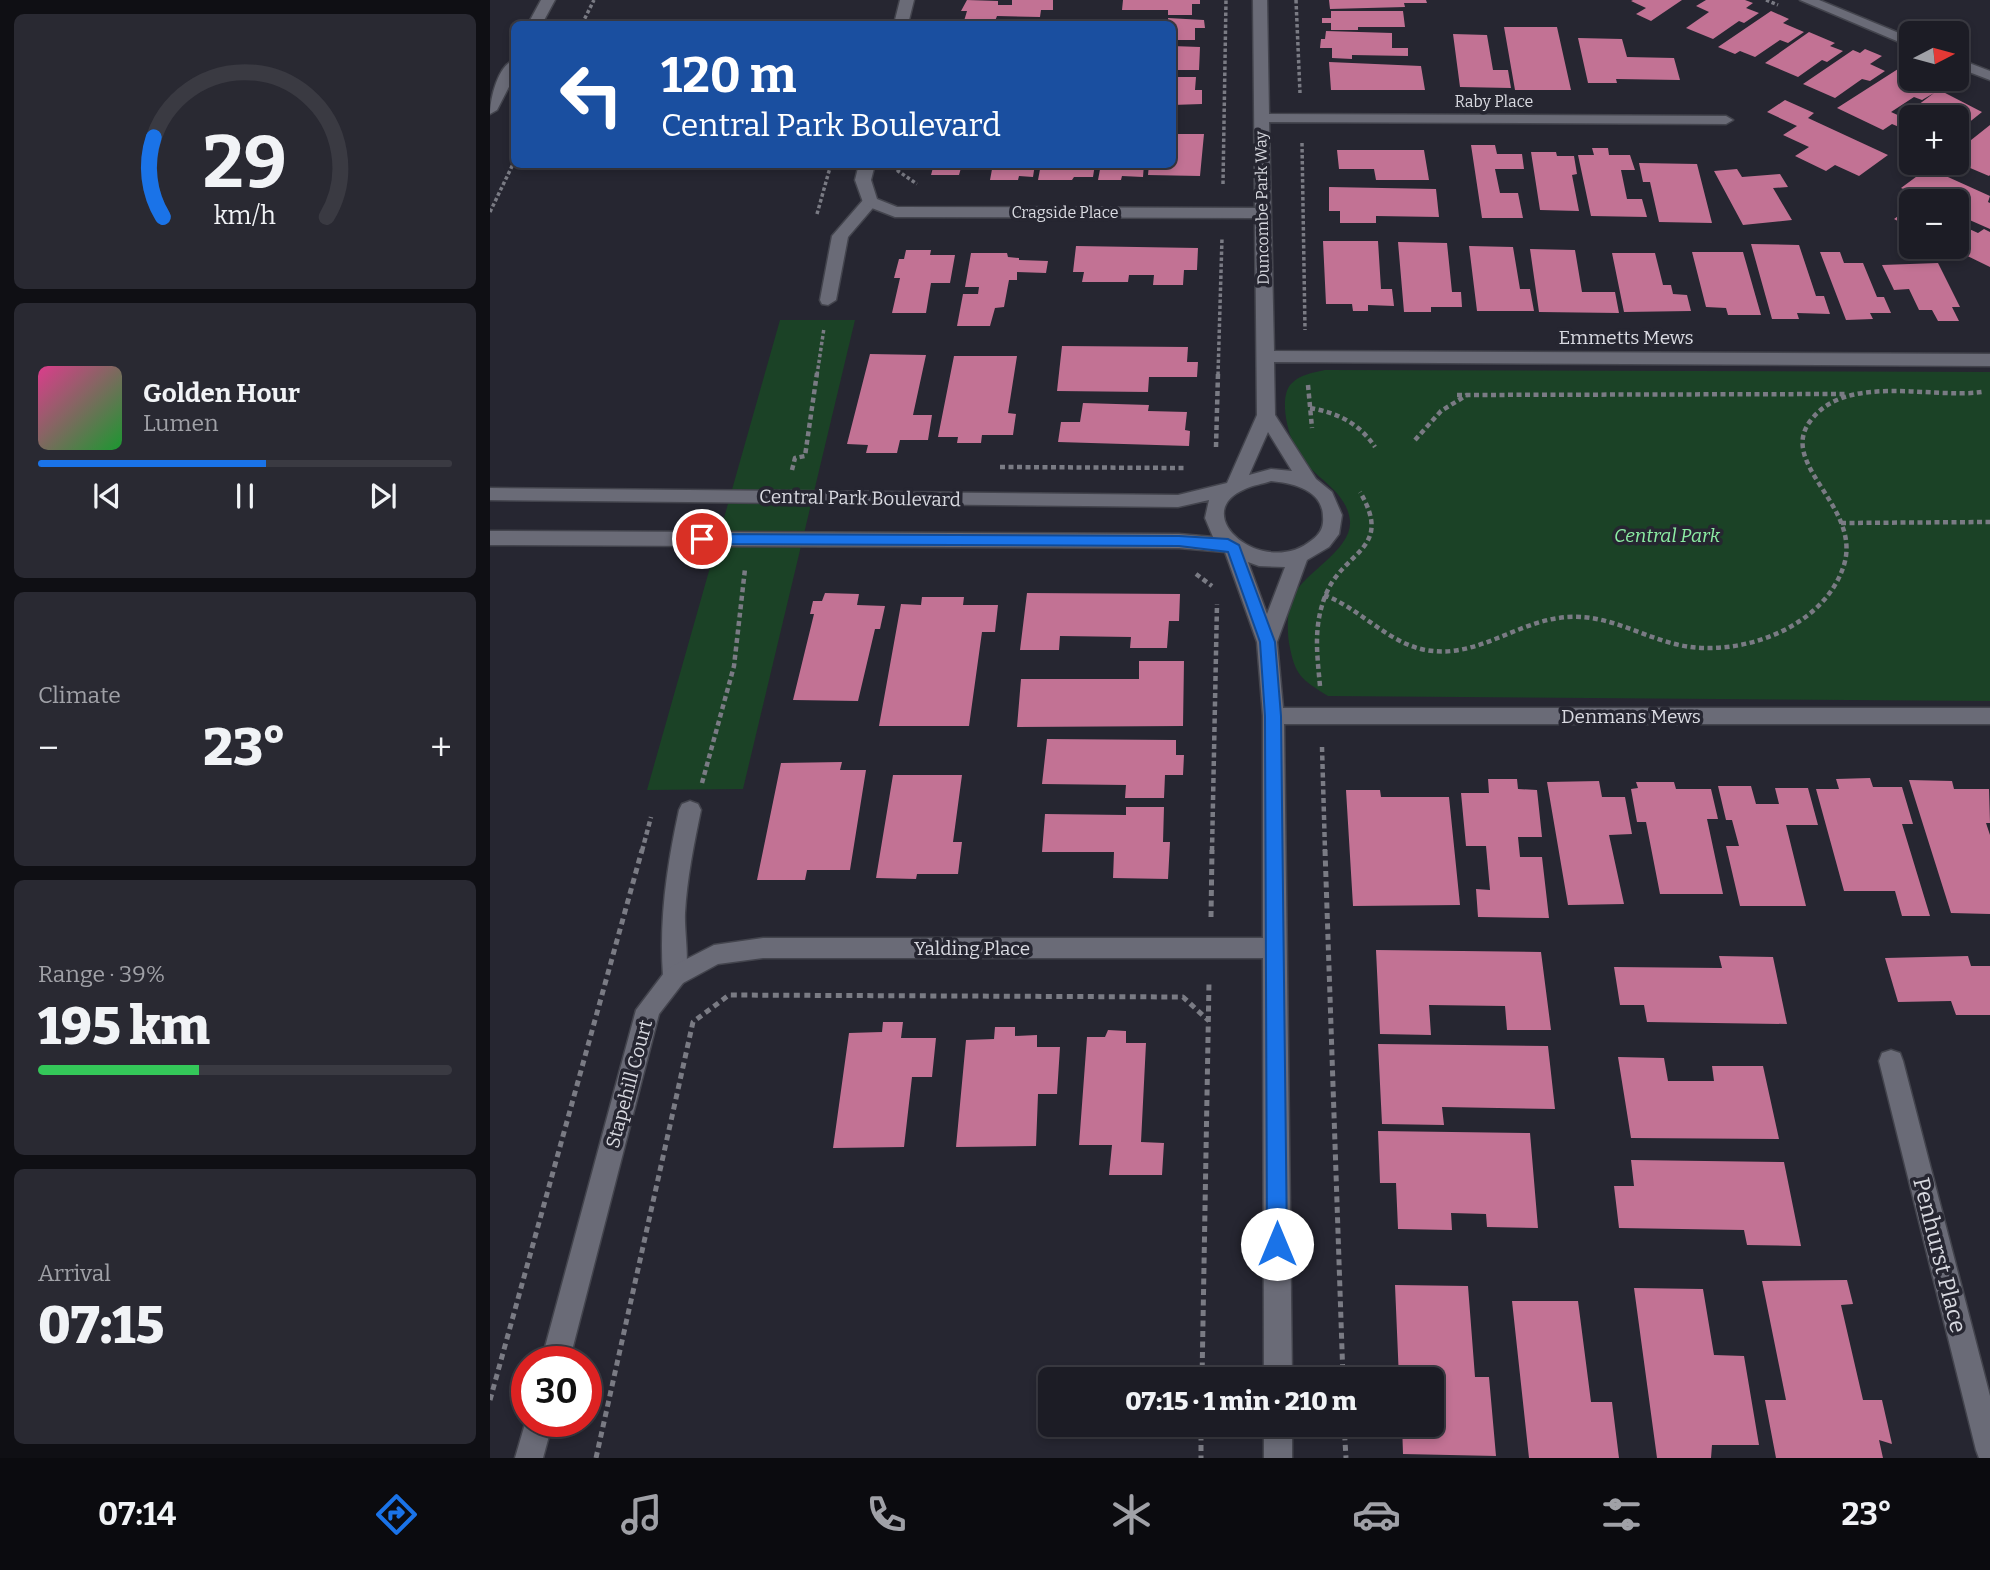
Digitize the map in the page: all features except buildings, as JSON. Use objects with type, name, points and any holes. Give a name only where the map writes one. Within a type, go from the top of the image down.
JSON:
[{"type":"street","points":[[537,21],[548,0]]},
{"type":"street","points":[[902,21],[907,0]]},
{"type":"street","name":"Duncombe Park Way","points":[[1232,487],[1266,415],[1260,0]]},
{"type":"street","points":[[1807,0],[1899,38]]},
{"type":"street","points":[[1969,67],[1990,76]]},
{"type":"street","points":[[490,110],[511,70]]},
{"type":"street","name":"Raby Place","points":[[1261,118],[1726,120]]},
{"type":"street","points":[[828,300],[839,236],[870,202],[863,180],[866,168]]},
{"type":"street","name":"Cragside Place","points":[[870,202],[895,212],[1262,213]]},
{"type":"street","name":"Emmetts Mews","points":[[1264,356],[1989,360]]},
{"type":"street","points":[[1266,415],[1309,483]]},
{"type":"street","points":[[490,538],[1179,541],[1231,547],[1265,559],[1298,557],[1326,540],[1333,528],[1335,516],[1331,503],[1322,492],[1309,483],[1291,477],[1271,475],[1252,478],[1232,487],[1214,511],[1218,534],[1231,547],[1267,642],[1273,716],[1278,1367]]},
{"type":"street","name":"Central Park Boulevard","points":[[490,494],[1178,500],[1232,487]]},
{"type":"street","points":[[1267,642],[1298,557]]},
{"type":"street","name":"Denmans Mews","points":[[1273,716],[1990,716]]},
{"type":"street","points":[[675,976],[671,936],[674,882],[690,810]]},
{"type":"street","name":"Yalding Place","points":[[675,976],[714,956],[763,948],[1275,948]]},
{"type":"street","name":"Stapehill Court","points":[[559,1346],[648,1010],[675,976]]},
{"type":"street","name":"Penhurst Place","points":[[1891,1060],[1990,1450]]},
{"type":"street","points":[[529,1458],[535,1437]]},
{"type":"street","points":[[1278,1437],[1278,1458]]},
{"type":"path","points":[[584,21],[594,0]]},
{"type":"path","points":[[1296,0],[1302,117],[1306,356],[1314,438]]},
{"type":"path","points":[[490,212],[511,168]]},
{"type":"path","points":[[1457,395],[1901,393],[1941,396],[1990,390]]},
{"type":"path","points":[[1287,587],[1326,595],[1355,608],[1398,638],[1421,649],[1465,650],[1504,638],[1522,626],[1566,617],[1590,617],[1671,642],[1707,648],[1774,635],[1788,629],[1827,596],[1846,556],[1841,523],[1830,498],[1808,468],[1801,448],[1805,428],[1813,416],[1847,394]]},
{"type":"path","points":[[1415,440],[1441,411],[1468,395]]},
{"type":"path","points":[[1311,408],[1345,417],[1357,425],[1375,447]]},
{"type":"path","points":[[793,466],[807,466]]},
{"type":"path","points":[[999,467],[1186,468]]},
{"type":"path","points":[[1343,1367],[1321,716],[1315,639],[1318,615],[1331,584],[1365,547],[1373,526],[1368,503],[1353,484]]},
{"type":"path","points":[[1841,523],[1990,522]]},
{"type":"path","points":[[596,1458],[693,1022],[729,995],[1183,997],[1209,1021]]},
{"type":"path","points":[[1201,1437],[1201,1458]]},
{"type":"path","points":[[1345,1437],[1346,1458]]},
{"type":"green space","points":[[780,320],[855,320],[743,789],[647,790]]},
{"type":"green space","name":"Central Park","points":[[1325,370],[1990,372],[1990,701],[1328,696],[1305,680],[1297,670],[1289,643],[1289,613],[1293,596],[1344,541],[1349,532],[1350,521],[1348,511],[1338,494],[1302,459],[1293,443],[1285,411],[1287,391],[1291,384],[1303,376]]},
{"type":"route","points":[[702,539],[1179,541],[1228,545],[1234,549],[1267,642],[1273,716],[1277,1244]]}]
